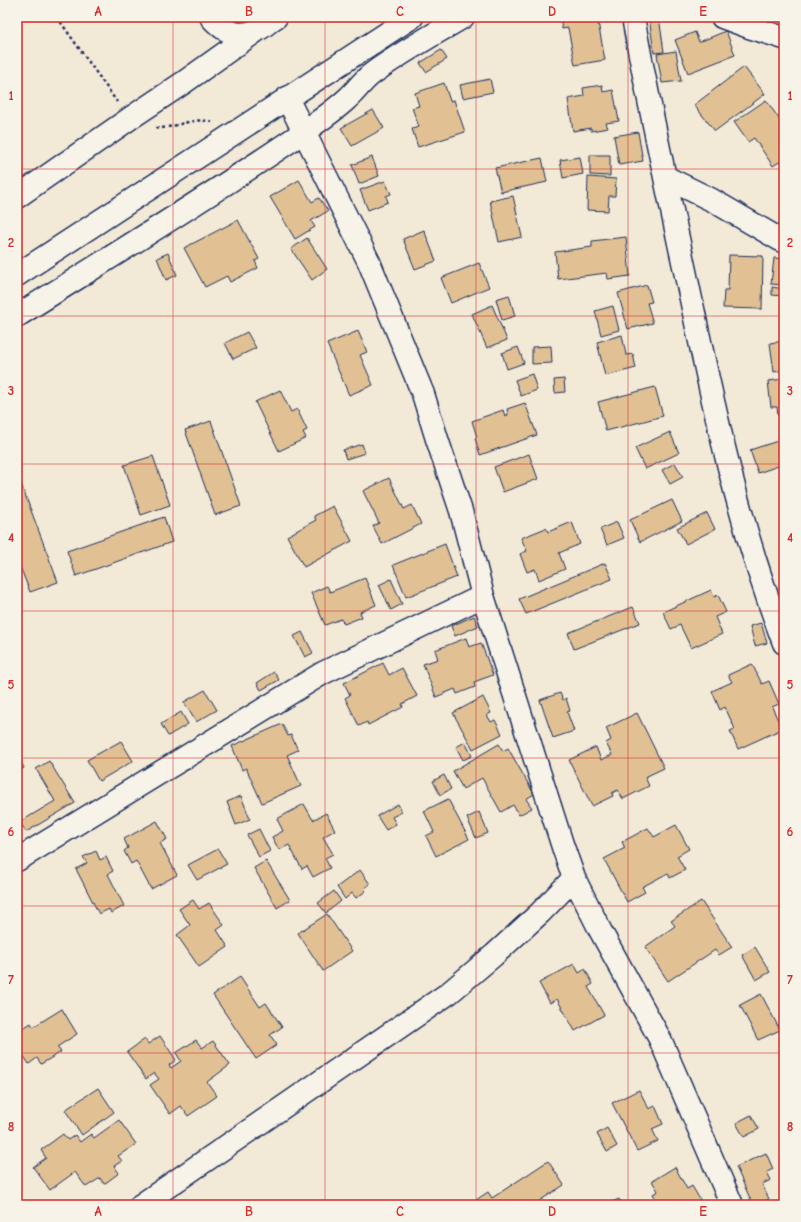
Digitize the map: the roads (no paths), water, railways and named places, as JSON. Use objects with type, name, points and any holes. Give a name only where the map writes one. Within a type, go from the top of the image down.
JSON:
[{"type":"street","points":[[211,17],[224,30],[239,35],[256,31]]},
{"type":"street","points":[[17,197],[276,17]]},
{"type":"street","points":[[17,276],[412,17]]},
{"type":"street","points":[[17,316],[232,180],[304,132],[349,97],[361,83],[374,73],[463,17]]},
{"type":"street","points":[[633,17],[705,366],[734,489],[767,599],[784,643]]},
{"type":"street","points":[[722,17],[784,38]]},
{"type":"street","points":[[287,98],[368,262],[423,394],[461,512],[483,596],[574,878],[600,930],[660,1039],[732,1205]]},
{"type":"street","points":[[665,177],[712,200],[784,242]]},
{"type":"street","points":[[17,860],[323,673],[483,596]]},
{"type":"street","points":[[141,1205],[448,993],[494,955],[540,913],[574,878]]}]
